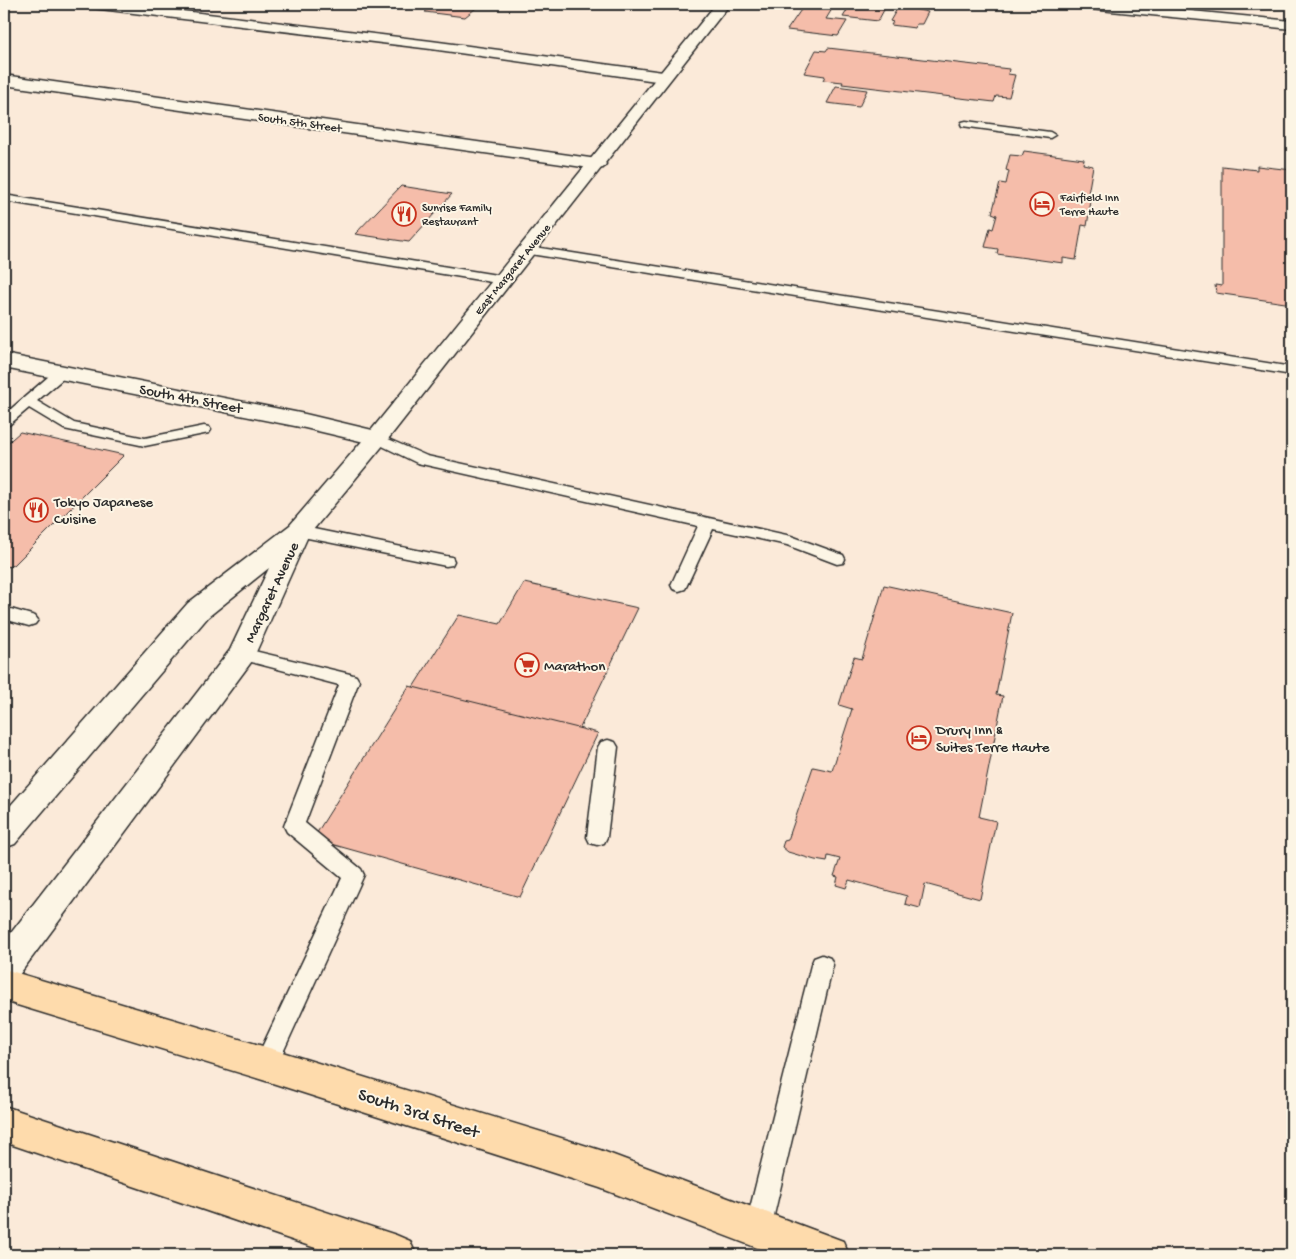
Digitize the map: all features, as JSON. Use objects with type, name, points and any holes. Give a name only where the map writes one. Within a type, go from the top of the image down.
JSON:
[{"type":"highway","name":"South 3rd Street","points":[[4,985],[266,1064],[600,1169],[830,1255]]},
{"type":"highway","points":[[4,1124],[396,1255]]},
{"type":"street","points":[[92,4],[431,45],[663,77]]},
{"type":"street","name":"East Margaret Avenue","points":[[299,532],[528,250],[663,77],[723,4]]},
{"type":"street","points":[[1080,4],[1135,6],[1292,25]]},
{"type":"street","name":"South 5th Street","points":[[4,80],[597,164]]},
{"type":"street","name":"South 4th Street","points":[[4,362],[305,421],[377,438]]},
{"type":"street","name":"Margaret Avenue","points":[[4,968],[242,654],[299,532]]},
{"type":"street","name":"Margaret Avenue","points":[[4,835],[198,610],[299,532]]},
{"type":"lane","points":[[966,124],[1050,135]]},
{"type":"lane","points":[[4,198],[503,280]]},
{"type":"lane","points":[[528,250],[1292,371]]},
{"type":"lane","points":[[4,422],[61,373]]},
{"type":"lane","points":[[28,401],[68,426],[145,442],[204,430]]},
{"type":"lane","points":[[377,438],[422,460],[791,541],[837,559]]},
{"type":"lane","points":[[679,585],[707,524]]},
{"type":"lane","points":[[299,532],[446,561]]},
{"type":"lane","points":[[4,614],[29,620],[4,626]]},
{"type":"lane","points":[[242,654],[350,681],[294,826],[354,875],[266,1064]]},
{"type":"lane","points":[[597,837],[608,747]]},
{"type":"lane","points":[[758,1228],[822,965]]},
{"type":"building","points":[[481,4],[465,17],[425,12],[432,6],[427,5]]},
{"type":"building","points":[[805,4],[835,4],[826,19],[847,21],[838,36],[787,30]]},
{"type":"building","points":[[851,4],[885,8],[878,21],[843,17]]},
{"type":"building","points":[[904,7],[928,12],[922,24],[916,24],[915,28],[891,25],[893,22],[890,21],[897,9],[903,9]]},
{"type":"building","points":[[828,48],[1009,69],[1008,74],[1015,75],[1009,97],[996,96],[994,102],[842,84],[843,82],[823,80],[825,76],[804,73],[816,50],[826,51]]},
{"type":"building","points":[[836,86],[867,90],[859,107],[827,103]]},
{"type":"building","name":"Fairfield Inn Terre Haute","points":[[1024,151],[1084,159],[1083,164],[1093,166],[1088,194],[1092,195],[1087,226],[1082,225],[1076,260],[1063,258],[1063,263],[997,254],[998,249],[985,247],[990,228],[993,229],[997,215],[992,213],[1000,183],[1006,184],[1009,171],[1006,170],[1010,155],[1022,156]]},
{"type":"building","points":[[1222,166],[1257,170],[1257,166],[1292,170],[1292,304],[1216,293],[1215,285],[1222,286]]},
{"type":"building","name":"Sunrise Family Restaurant","points":[[401,186],[452,194],[409,242],[355,234]]},
{"type":"building","name":"Tokyo Japanese Cuisine","points":[[20,432],[124,455],[14,565],[4,568],[4,446]]},
{"type":"building","points":[[524,583],[638,608],[577,734],[410,692],[459,615],[500,624]]},
{"type":"building","name":"Drury Inn & Suites Terre Haute","points":[[884,585],[1012,613],[996,695],[1003,696],[979,817],[996,821],[980,899],[925,884],[920,908],[905,904],[907,896],[849,880],[846,888],[836,885],[838,877],[834,876],[840,859],[828,856],[827,862],[815,860],[788,852],[782,847],[784,841],[788,840],[813,767],[832,771],[852,709],[839,705],[854,657],[862,659]]},
{"type":"building","name":"Marathon","points":[[409,686],[598,733],[520,897],[313,839]]},
{"type":"place","name":"Fairfield Inn Terre Haute","points":[[1042,204]]},
{"type":"place","name":"Sunrise Family Restaurant","points":[[404,214]]},
{"type":"place","name":"Tokyo Japanese Cuisine","points":[[36,510]]},
{"type":"place","name":"Marathon","points":[[527,665]]},
{"type":"place","name":"Drury Inn & Suites Terre Haute","points":[[919,738]]}]
